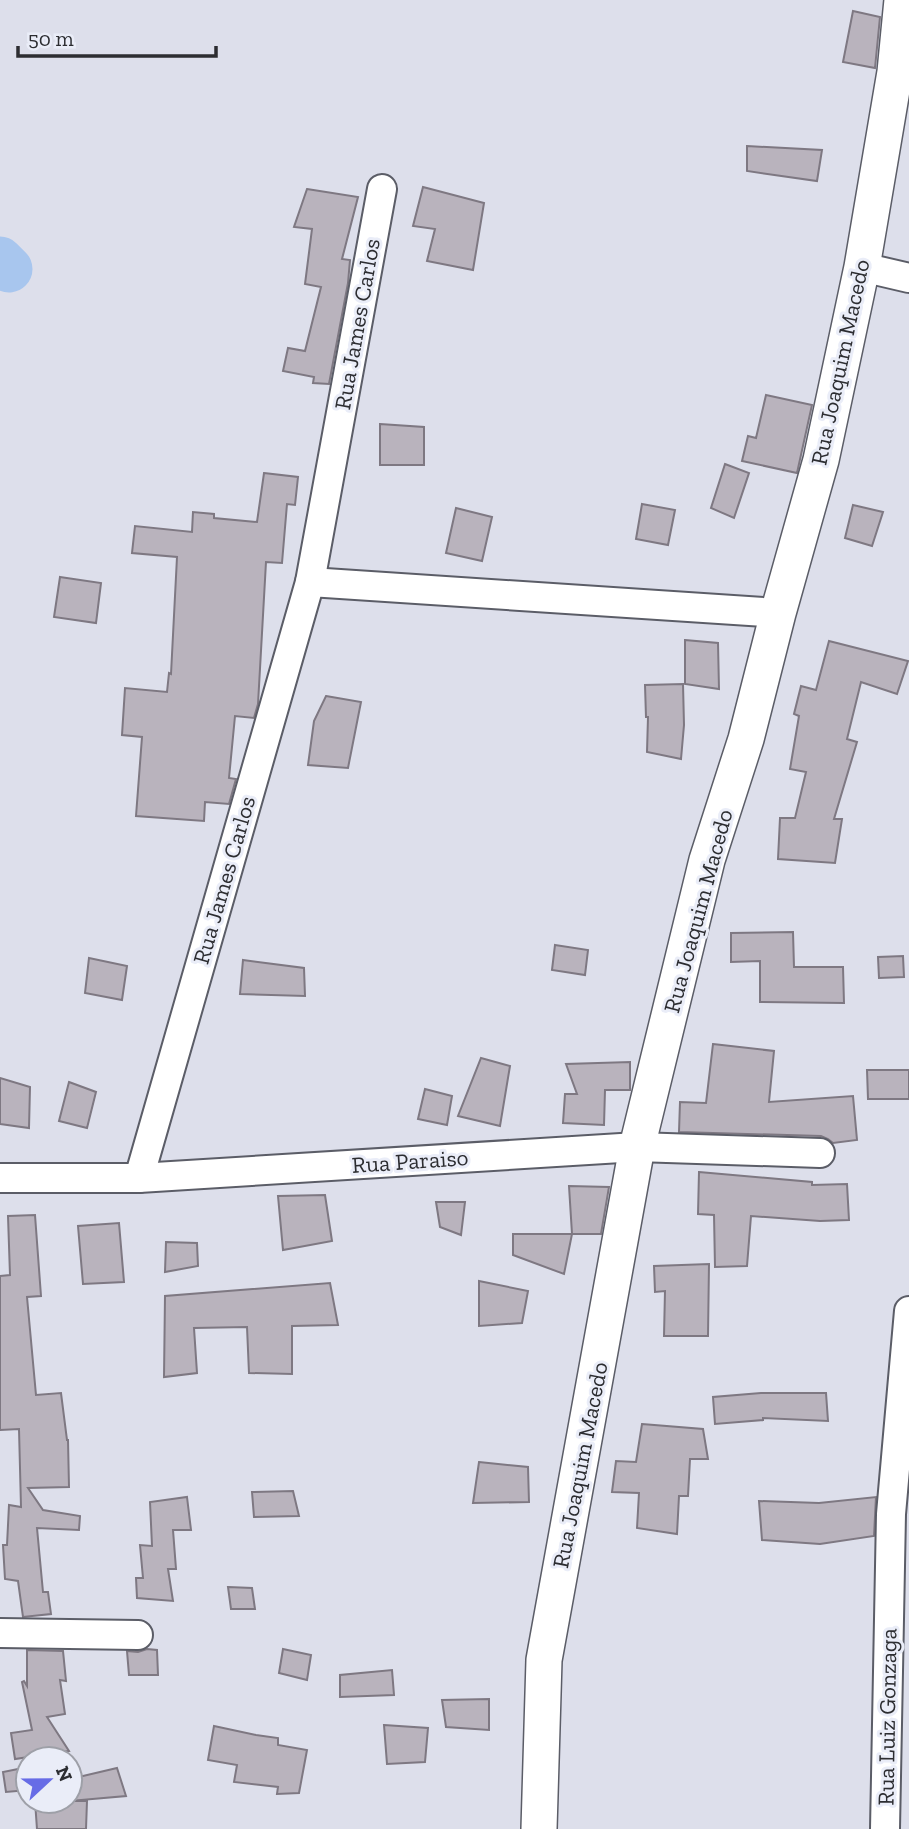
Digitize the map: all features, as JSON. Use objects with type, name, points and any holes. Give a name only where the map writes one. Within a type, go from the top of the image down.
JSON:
[{"type":"street","name":"Rua Joaquim Macedo","points":[[539,1829],[544,1660],[638,1147],[707,860],[746,739],[821,460],[862,267],[895,72],[902,0]]},
{"type":"street","name":"Rua James Carlos","points":[[139,1178],[310,582],[382,189]]},
{"type":"street","points":[[862,267],[909,278]]},
{"type":"street","points":[[310,582],[778,613]]},
{"type":"street","name":"Rua Paraiso","points":[[0,1178],[139,1178],[638,1147],[820,1153]]},
{"type":"street","name":"Rua Luiz Gonzaga","points":[[885,1829],[891,1514],[909,1311]]},
{"type":"street","points":[[0,1633],[138,1635]]},
{"type":"building","points":[[853,11],[880,17],[875,68],[843,62]]},
{"type":"building","points":[[747,146],[822,150],[817,181],[747,171]]},
{"type":"building","points":[[423,187],[484,203],[473,270],[427,261],[435,229],[413,226]]},
{"type":"building","points":[[307,189],[358,197],[342,259],[350,260],[348,283],[329,384],[313,383],[314,377],[283,371],[288,348],[305,351],[321,287],[305,284],[312,229],[294,227]]},
{"type":"building","points":[[766,395],[812,405],[797,473],[742,461],[748,436],[756,438]]},
{"type":"building","points":[[380,424],[424,427],[424,465],[380,465]]},
{"type":"building","points":[[725,464],[749,473],[734,518],[711,508]]},
{"type":"building","points":[[264,473],[298,477],[295,505],[287,504],[282,563],[266,562],[258,704],[254,718],[235,716],[229,778],[236,779],[229,804],[205,802],[204,821],[136,816],[142,737],[122,735],[125,688],[167,692],[169,673],[171,674],[177,557],[132,553],[135,526],[192,532],[193,512],[214,514],[214,518],[257,522]]},
{"type":"building","points":[[642,504],[675,510],[668,545],[636,539]]},
{"type":"building","points":[[853,505],[883,512],[872,546],[845,538]]},
{"type":"building","points":[[456,508],[492,517],[482,561],[446,553]]},
{"type":"building","points":[[60,577],[101,583],[96,623],[54,617]]},
{"type":"building","points":[[685,640],[718,643],[719,689],[685,684]]},
{"type":"building","points":[[829,641],[908,661],[897,694],[861,682],[847,739],[857,742],[834,819],[842,819],[835,863],[778,859],[780,818],[795,818],[806,772],[790,769],[799,716],[794,714],[801,686],[816,690]]},
{"type":"building","points":[[683,684],[681,759],[647,752],[645,685]]},
{"type":"building","points":[[326,696],[361,702],[348,768],[308,765],[314,721]]},
{"type":"building","points":[[793,932],[794,967],[843,967],[844,1003],[760,1002],[760,961],[731,962],[731,933]]},
{"type":"building","points":[[555,945],[588,950],[585,975],[552,970]]},
{"type":"building","points":[[903,956],[904,977],[879,978],[878,957]]},
{"type":"building","points":[[89,958],[127,966],[122,1000],[85,993]]},
{"type":"building","points":[[243,960],[304,968],[305,996],[240,994]]},
{"type":"building","points":[[713,1044],[774,1051],[769,1102],[853,1096],[857,1140],[833,1143],[821,1136],[679,1132],[680,1102],[706,1103]]},
{"type":"building","points":[[481,1058],[510,1066],[500,1126],[458,1116]]},
{"type":"building","points":[[630,1062],[630,1090],[605,1090],[604,1125],[563,1123],[565,1094],[577,1094],[566,1064]]},
{"type":"building","points":[[867,1070],[909,1070],[909,1099],[868,1099]]},
{"type":"building","points":[[0,1078],[30,1087],[29,1128],[0,1124]]},
{"type":"building","points":[[69,1082],[96,1092],[87,1128],[59,1121]]},
{"type":"building","points":[[425,1089],[452,1096],[447,1125],[418,1119]]},
{"type":"building","points":[[699,1172],[812,1182],[812,1185],[847,1184],[849,1220],[820,1221],[751,1216],[747,1266],[715,1267],[714,1215],[698,1214]]},
{"type":"building","points":[[569,1186],[609,1187],[601,1234],[572,1234]]},
{"type":"building","points":[[325,1195],[332,1241],[283,1250],[278,1196]]},
{"type":"building","points":[[436,1202],[465,1202],[461,1235],[440,1227]]},
{"type":"building","points":[[35,1215],[41,1296],[27,1297],[36,1395],[61,1393],[68,1440],[69,1487],[28,1488],[43,1510],[80,1516],[79,1530],[37,1528],[43,1592],[48,1592],[51,1614],[23,1617],[18,1581],[5,1579],[3,1545],[7,1545],[9,1505],[21,1507],[19,1429],[0,1430],[0,1276],[10,1275],[8,1216]]},
{"type":"building","points":[[119,1223],[124,1282],[83,1284],[78,1226]]},
{"type":"building","points":[[513,1234],[572,1234],[564,1274],[513,1255]]},
{"type":"building","points":[[166,1242],[197,1243],[198,1266],[165,1272]]},
{"type":"building","points":[[709,1264],[708,1336],[664,1336],[665,1291],[655,1292],[654,1266]]},
{"type":"building","points":[[479,1281],[528,1291],[522,1323],[479,1326]]},
{"type":"building","points":[[330,1283],[338,1325],[292,1326],[292,1374],[249,1373],[247,1327],[194,1328],[197,1373],[164,1377],[165,1296]]},
{"type":"building","points":[[761,1393],[826,1393],[828,1421],[763,1418],[715,1424],[713,1397]]},
{"type":"building","points":[[642,1424],[703,1429],[708,1459],[690,1459],[688,1496],[679,1496],[677,1534],[637,1528],[639,1493],[612,1492],[616,1461],[636,1462]]},
{"type":"building","points":[[479,1462],[528,1467],[529,1502],[473,1503]]},
{"type":"building","points":[[293,1491],[299,1516],[254,1517],[252,1492]]},
{"type":"building","points":[[187,1497],[191,1530],[173,1530],[176,1569],[168,1569],[173,1601],[137,1598],[136,1578],[143,1578],[140,1545],[152,1546],[150,1502]]},
{"type":"building","points":[[876,1497],[874,1536],[820,1544],[762,1540],[759,1501],[819,1503]]},
{"type":"building","points":[[228,1587],[252,1588],[255,1609],[231,1609]]},
{"type":"building","points":[[283,1649],[311,1655],[307,1680],[279,1673]]},
{"type":"building","points":[[27,1650],[63,1651],[66,1681],[60,1680],[65,1714],[47,1717],[65,1745],[14,1745],[14,1752],[11,1733],[32,1730],[22,1682],[27,1686]]},
{"type":"building","points":[[157,1650],[158,1675],[129,1675],[127,1651]]},
{"type":"building","points":[[392,1670],[394,1695],[340,1697],[340,1675]]},
{"type":"building","points":[[489,1699],[489,1730],[446,1727],[442,1700]]},
{"type":"building","points":[[384,1725],[428,1728],[425,1762],[387,1764]]},
{"type":"building","points":[[214,1726],[278,1738],[278,1745],[307,1750],[299,1793],[277,1794],[278,1787],[234,1782],[237,1765],[208,1760]]},
{"type":"building","points":[[117,1768],[126,1796],[84,1800],[84,1776]]},
{"type":"building","points":[[14,1770],[14,1791],[6,1792],[3,1772]]},
{"type":"building","points":[[84,1801],[87,1801],[86,1829],[37,1829],[36,1815],[84,1815]]},
{"type":"waterway","points":[[0,260],[9,269],[0,264]]}]
